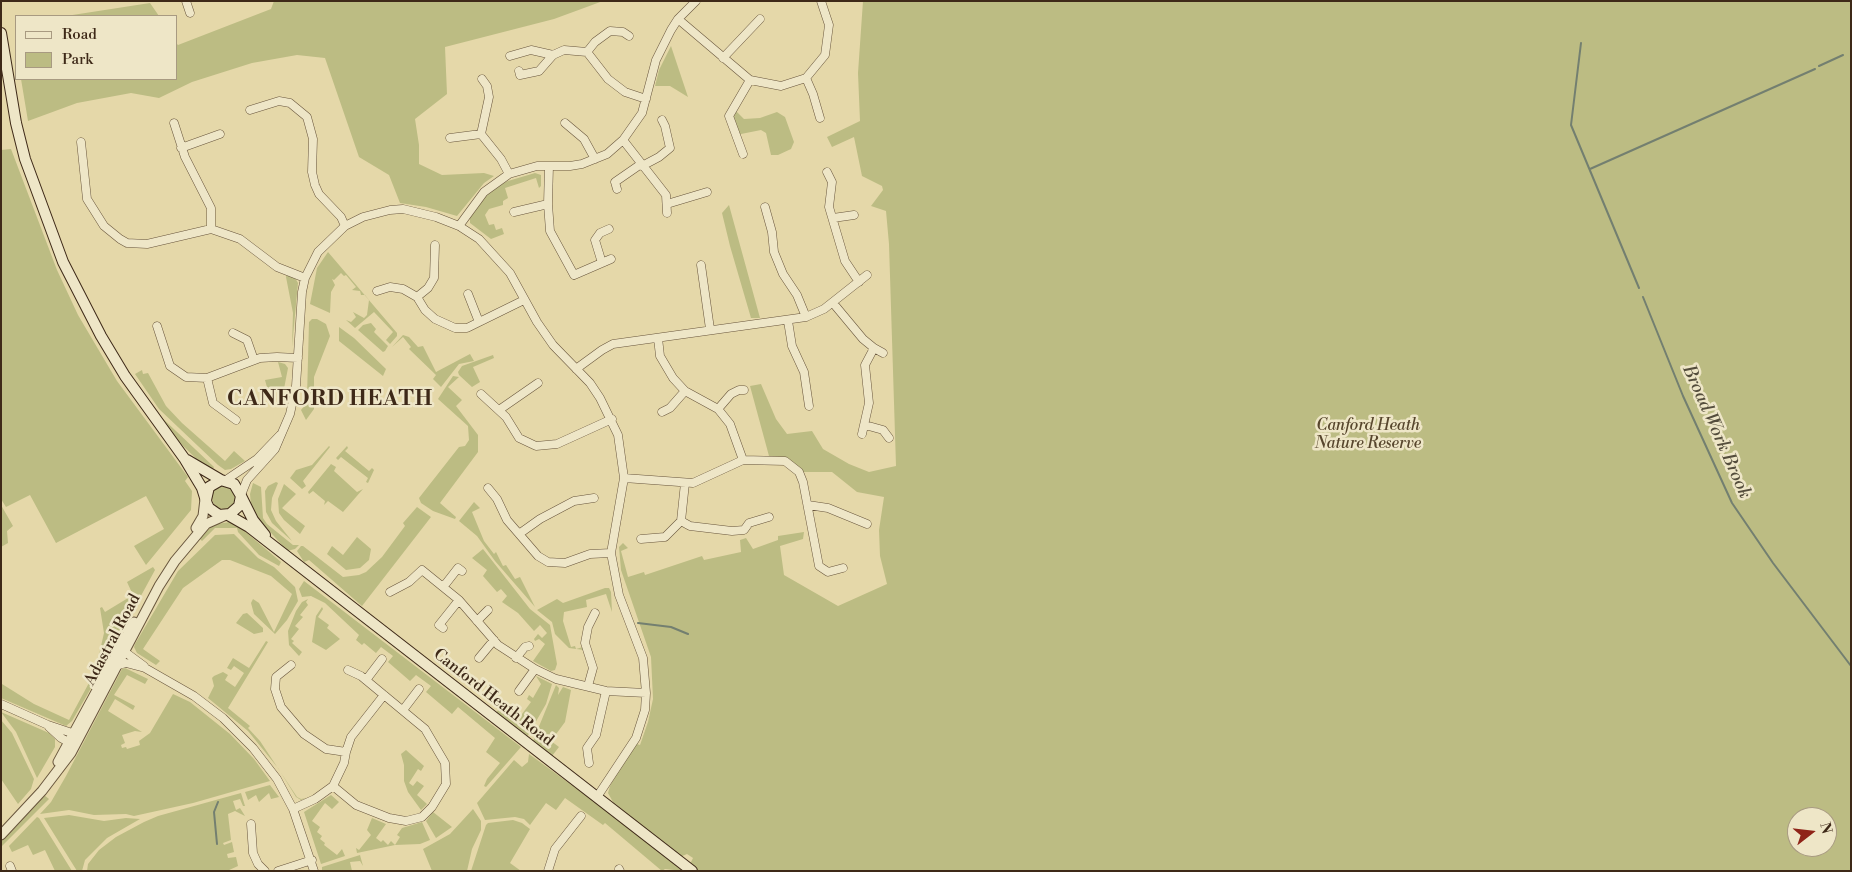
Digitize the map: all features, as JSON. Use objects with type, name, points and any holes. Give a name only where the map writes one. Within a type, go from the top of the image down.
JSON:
[{"type":"main road","points":[[1,33],[16,123],[26,159],[63,262],[101,336],[125,376],[184,458],[206,501],[215,514],[226,515],[238,508],[241,495],[236,485],[223,480],[184,458]]},
{"type":"main road","points":[[206,501],[209,487],[223,480]]},
{"type":"main road","name":"Canford Heath Road","points":[[241,495],[253,520],[276,549]]},
{"type":"main road","name":"Canford Heath Road","points":[[226,515],[240,521],[692,871]]},
{"type":"street","points":[[186,1],[190,13]]},
{"type":"street","points":[[678,19],[750,80],[780,86],[806,78],[821,62],[828,43],[829,25],[821,1]]},
{"type":"street","points":[[459,226],[484,192],[509,174],[525,168],[570,166],[595,159],[607,154],[623,140],[642,113],[656,60],[678,19],[692,2]]},
{"type":"street","points":[[723,58],[760,20]]},
{"type":"street","points":[[587,52],[595,42],[610,30],[623,32],[629,36]]},
{"type":"street","points":[[510,56],[531,50],[553,55],[572,49],[587,52],[608,79],[625,92],[646,99]]},
{"type":"street","points":[[519,71],[520,75],[539,71],[553,55]]},
{"type":"street","points":[[806,78],[820,118]]},
{"type":"street","points":[[482,79],[487,86],[489,98],[482,134],[509,174]]},
{"type":"street","points":[[743,154],[729,116],[750,80]]},
{"type":"street","points":[[250,110],[278,101],[290,103],[307,117],[312,133],[312,172],[315,185],[319,194],[341,217],[345,226]]},
{"type":"street","points":[[818,110],[826,107]]},
{"type":"street","points":[[617,188],[615,182],[641,165],[659,157],[670,148],[662,120]]},
{"type":"street","points":[[565,122],[584,140],[595,159]]},
{"type":"street","points":[[174,123],[181,148],[211,208],[211,228]]},
{"type":"street","points":[[181,148],[220,134]]},
{"type":"street","points":[[450,138],[482,134]]},
{"type":"street","points":[[623,140],[662,190],[667,204],[667,213]]},
{"type":"street","points":[[81,142],[87,199],[104,226],[120,239],[128,243],[148,244],[211,228],[240,239],[277,266],[305,278]]},
{"type":"street","points":[[549,166],[548,204],[550,231],[571,277],[610,259]]},
{"type":"street","points":[[827,172],[832,182],[829,207],[845,261],[859,282]]},
{"type":"street","points":[[667,204],[707,192]]},
{"type":"street","points":[[514,212],[529,212],[548,204]]},
{"type":"street","points":[[765,207],[769,218],[776,258],[783,274],[797,295],[806,317]]},
{"type":"street","points":[[241,495],[248,480],[275,449],[290,414],[296,386],[302,292],[305,278],[318,252],[345,226],[375,213],[403,210],[436,217],[459,226],[492,252],[510,273],[524,300],[553,345],[600,398],[612,419],[622,452],[624,478],[611,553],[618,595],[643,658],[646,693],[644,710],[636,738],[597,796]]},
{"type":"street","points":[[833,218],[854,215]]},
{"type":"street","points":[[760,221],[769,218]]},
{"type":"street","points":[[602,263],[595,240],[600,233],[608,230]]},
{"type":"street","points":[[417,298],[428,288],[434,278],[435,244]]},
{"type":"street","points":[[701,265],[710,329]]},
{"type":"street","points":[[576,369],[606,347],[625,342],[806,317],[833,303],[867,275]]},
{"type":"street","points":[[376,291],[390,287],[403,289],[417,298],[425,310],[443,324],[455,328],[467,328],[524,300]]},
{"type":"street","points":[[468,294],[479,322]]},
{"type":"street","points":[[833,303],[874,348],[883,352]]},
{"type":"street","points":[[788,321],[792,346],[804,372],[809,406]]},
{"type":"street","points":[[157,326],[170,366],[186,377],[208,378],[254,360],[277,357],[298,358]]},
{"type":"street","points":[[233,333],[247,340],[254,360]]},
{"type":"street","points":[[658,338],[660,356],[664,365],[685,391],[718,409],[730,424],[743,460]]},
{"type":"street","points":[[862,434],[868,403],[865,365],[874,348]]},
{"type":"street","points":[[208,378],[213,403],[236,420]]},
{"type":"street","points":[[498,410],[538,382]]},
{"type":"street","points":[[718,409],[731,394],[744,390]]},
{"type":"street","points":[[662,412],[670,408],[685,391]]},
{"type":"street","points":[[481,394],[498,410],[519,438],[536,446],[558,444],[612,419]]},
{"type":"street","points":[[798,398],[808,396]]},
{"type":"street","points":[[865,425],[883,430],[889,438]]},
{"type":"street","points":[[223,480],[257,459],[281,433]]},
{"type":"street","points":[[624,478],[693,483],[743,460],[785,461],[799,472],[803,482],[811,534],[819,566],[828,572],[844,568]]},
{"type":"street","points":[[641,539],[665,537],[681,521],[684,482]]},
{"type":"street","points":[[488,488],[497,499],[507,520],[538,556],[556,564],[565,563],[590,554],[611,553]]},
{"type":"street","points":[[519,534],[540,519],[574,501],[594,498]]},
{"type":"street","points":[[201,524],[206,501]]},
{"type":"street","points":[[124,651],[171,558],[201,524],[206,501]]},
{"type":"street","points":[[808,505],[828,508],[867,524]]},
{"type":"street","name":"Adastral Road","points":[[1,835],[42,791],[72,744],[94,696],[124,651],[175,561],[206,524],[226,515]]},
{"type":"street","points":[[681,521],[699,529],[732,532],[744,530],[749,523],[769,517]]},
{"type":"street","points":[[856,530],[858,520]]},
{"type":"street","points":[[444,586],[458,568],[462,571]]},
{"type":"street","points":[[390,592],[408,582],[422,570],[459,600],[494,640],[534,670],[556,679],[606,691],[646,693]]},
{"type":"street","points":[[443,628],[439,625],[459,600]]},
{"type":"street","points":[[477,621],[488,610]]},
{"type":"street","points":[[588,686],[593,668],[585,643],[588,627],[595,613]]},
{"type":"street","points":[[479,658],[494,640]]},
{"type":"street","points":[[516,658],[525,647],[529,646]]},
{"type":"street","points":[[124,651],[130,663]]},
{"type":"street","points":[[124,651],[145,668],[194,696],[254,748],[277,779],[293,809],[312,860],[314,871]]},
{"type":"street","name":"Adastral Road","points":[[77,734],[118,665],[124,651]]},
{"type":"street","points":[[366,680],[382,659]]},
{"type":"street","points":[[118,665],[130,663],[145,668]]},
{"type":"street","points":[[291,665],[276,677],[276,689],[281,707],[304,734],[326,749],[346,752]]},
{"type":"street","points":[[333,786],[356,805],[389,818],[406,821],[416,819],[432,807],[446,784],[445,763],[425,729],[366,680],[348,670]]},
{"type":"street","points":[[519,691],[534,670]]},
{"type":"street","points":[[403,710],[419,689]]},
{"type":"street","points":[[589,763],[588,748],[596,735],[606,691]]},
{"type":"street","points":[[293,809],[315,800],[333,786],[344,763],[351,737],[384,696]]},
{"type":"street","points":[[1,704],[48,725],[77,734]]},
{"type":"street","points":[[48,725],[72,744]]},
{"type":"street","points":[[548,871],[554,849],[581,816]]},
{"type":"street","points":[[251,824],[253,853],[258,864],[265,871]]},
{"type":"street","points":[[278,871],[312,860]]},
{"type":"green space","points":[[274,1],[603,1],[554,19],[445,47],[447,94],[415,119],[419,145],[419,164],[442,175],[484,173],[494,176],[484,183],[457,216],[426,207],[400,203],[389,175],[359,157],[325,58],[297,55],[252,63],[192,82],[159,98],[131,93],[77,103],[28,121],[21,80],[178,80],[178,45],[271,9]]},
{"type":"green space","name":"Canford Heath Nature Reserve","points":[[863,1],[1851,1],[1851,871],[697,871],[690,864],[693,858],[687,854],[680,857],[613,802],[608,793],[629,752],[637,744],[640,745],[653,699],[651,657],[621,570],[619,547],[623,543],[628,548],[621,551],[628,577],[644,572],[645,575],[702,556],[704,560],[741,552],[740,540],[746,538],[753,549],[778,540],[778,536],[804,532],[803,539],[780,546],[784,575],[838,606],[887,584],[880,556],[879,530],[884,497],[857,492],[832,472],[803,472],[787,458],[769,456],[750,386],[761,384],[776,419],[787,434],[812,431],[823,449],[849,464],[869,472],[896,466],[889,244],[886,211],[871,206],[883,190],[882,186],[862,176],[854,137],[832,147],[827,137],[860,121],[858,73]]},
{"type":"green space","points":[[150,3],[158,15],[72,15]]},
{"type":"green space","points":[[671,46],[688,97],[670,86],[655,86],[659,70]]},
{"type":"green space","points":[[735,110],[744,119],[760,118],[777,112],[785,117],[794,142],[791,149],[778,155],[771,155],[766,133],[761,130],[736,135],[732,115]]},
{"type":"green space","points":[[11,149],[57,270],[78,315],[117,381],[188,477],[185,481],[192,491],[191,510],[146,565],[134,546],[164,529],[146,496],[56,543],[30,495],[6,507],[1,499],[1,150]]},
{"type":"green space","points":[[535,173],[541,175],[541,186],[539,188],[536,178],[505,188],[508,198],[503,201],[503,205],[489,209],[485,215],[489,225],[494,224],[496,230],[502,228],[504,234],[491,239],[470,223],[470,218],[484,198],[497,186]]},
{"type":"green space","points":[[729,205],[760,318],[751,318],[730,246],[722,213]]},
{"type":"green space","points":[[328,252],[365,295],[361,295],[360,291],[352,290],[356,287],[346,275],[344,276],[341,273],[334,280],[332,279],[335,285],[331,292],[330,313],[310,304],[317,268]]},
{"type":"green space","points":[[287,274],[295,278],[298,283],[292,347],[293,313]]},
{"type":"green space","points":[[369,300],[397,333],[397,336],[390,344],[386,340],[393,332],[374,312],[355,328],[346,320],[351,322],[356,317],[353,312],[364,318],[367,315]]},
{"type":"green space","points":[[312,319],[317,319],[326,324],[330,336],[314,377],[314,409],[306,420],[301,410],[306,404],[307,397],[309,322]]},
{"type":"green space","points":[[371,323],[376,329],[374,332],[388,346],[383,352],[358,330],[363,325]]},
{"type":"green space","points":[[339,327],[354,338],[386,369],[383,376],[339,341]]},
{"type":"green space","points":[[403,335],[409,337],[418,347],[423,346],[436,372],[470,354],[474,361],[459,364],[441,387],[433,379],[436,375],[409,349],[411,347],[403,337],[392,347]]},
{"type":"green space","points":[[493,355],[494,358],[473,367],[480,382],[472,387],[459,375],[458,372],[462,366]]},
{"type":"green space","points":[[278,362],[285,364],[288,368],[283,394],[281,387],[268,391],[265,380],[282,377]]},
{"type":"green space","points":[[142,370],[143,374],[148,373],[166,406],[182,423],[225,461],[234,451],[245,461],[231,469],[225,470],[218,465],[159,409],[135,374]]},
{"type":"green space","points":[[453,376],[459,377],[448,387],[462,400],[456,406],[478,435],[478,452],[440,503],[456,517],[455,519],[433,511],[421,503],[419,498],[459,447],[465,446],[469,440],[468,426],[438,399]]},
{"type":"green space","points":[[158,414],[214,467],[211,473],[179,442]]},
{"type":"green space","points":[[329,446],[303,481],[306,486],[302,489],[290,478],[296,470],[312,465]]},
{"type":"green space","points":[[347,446],[348,448],[345,451],[369,471],[372,468],[374,470],[368,483],[366,482],[368,478],[341,457],[338,460],[336,458]]},
{"type":"green space","points":[[331,464],[336,467],[334,471],[357,492],[363,489],[343,512],[328,501],[324,505],[325,501],[313,491],[309,494],[308,492]]},
{"type":"green space","points":[[276,482],[278,483],[272,498],[271,510],[276,521],[292,541],[272,523],[266,512],[265,491],[268,486]]},
{"type":"green space","points":[[253,483],[261,487],[263,518],[267,524],[293,545],[299,545],[295,549],[287,551],[259,519],[251,505],[250,494]]},
{"type":"green space","points":[[284,484],[296,494],[282,508],[305,526],[300,534],[279,513],[278,499]]},
{"type":"green space","points":[[224,485],[233,488],[236,497],[233,506],[224,509],[215,506],[212,497],[215,488]]},
{"type":"green space","points":[[474,502],[480,508],[472,512],[484,541],[494,554],[496,552],[503,566],[506,565],[515,579],[520,577],[535,607],[495,561],[477,536],[459,521]]},
{"type":"green space","points":[[1,505],[13,526],[7,531],[8,543],[1,547]]},
{"type":"green space","points":[[417,507],[431,517],[362,606],[309,560],[304,562],[297,551],[303,546],[343,577],[359,575],[366,572],[382,557],[405,526],[403,523]]},
{"type":"green space","points":[[229,522],[241,528],[281,562],[279,566],[259,555],[238,532],[237,528],[215,528],[202,541],[199,538],[213,525]]},
{"type":"green space","points":[[234,534],[258,558],[274,567],[295,587],[298,601],[287,620],[275,634],[254,614],[251,603],[253,599],[259,603],[274,632],[292,594],[271,576],[230,560],[222,560],[183,588],[143,649],[160,661],[156,665],[137,653],[134,647],[135,644],[178,571],[215,535]]},
{"type":"green space","points":[[357,537],[371,549],[369,560],[360,568],[346,570],[327,554],[332,546],[343,555]]},
{"type":"green space","points":[[483,549],[530,609],[550,625],[557,664],[555,670],[551,671],[533,661],[545,644],[539,639],[535,641],[534,639],[538,634],[542,638],[547,633],[540,625],[534,631],[518,613],[502,602],[507,596],[501,589],[497,592],[483,576],[487,570],[472,558]]},
{"type":"green space","points":[[153,567],[155,570],[100,671],[96,668],[104,633],[100,608],[102,607],[105,612],[133,595],[127,582]]},
{"type":"green space","points":[[304,581],[521,747],[486,787],[484,786],[487,779],[500,763],[486,752],[495,738],[458,707],[452,714],[426,692],[431,686],[416,675],[410,681],[388,662],[393,656],[381,647],[376,653],[364,643],[362,645],[356,640],[359,635],[325,603],[311,596],[302,597],[299,589]]},
{"type":"green space","points":[[609,588],[612,612],[606,594],[586,600],[587,607],[564,612],[563,621],[571,647],[575,646],[576,649],[569,648],[555,634],[552,622],[537,610],[557,599],[563,603]]},
{"type":"green space","points":[[308,599],[306,602],[308,605],[300,615],[303,617],[295,626],[299,629],[291,639],[294,641],[292,643],[302,652],[299,656],[289,645],[288,631],[296,611],[302,602]]},
{"type":"green space","points":[[322,607],[323,609],[318,617],[329,625],[327,628],[340,639],[326,650],[312,642],[316,616]]},
{"type":"green space","points":[[247,613],[263,628],[263,632],[254,634],[236,623],[243,614]]},
{"type":"green space","points":[[266,641],[268,642],[228,708],[250,726],[248,728],[260,741],[277,767],[248,731],[208,698],[214,686],[212,678],[214,676],[223,672],[228,675],[225,680],[235,687],[244,673],[234,666],[231,670],[227,668],[233,658],[249,668]]},
{"type":"green space","points":[[125,668],[148,679],[145,684],[127,675],[114,695],[135,706],[133,710],[115,699],[108,711],[142,732],[135,731],[122,735],[125,743],[121,745],[122,748],[126,747],[127,749],[140,745],[139,741],[150,733],[173,694],[190,702],[230,734],[254,759],[270,781],[193,803],[134,816],[126,814],[94,815],[69,810],[40,814],[51,802],[122,669]]},
{"type":"green space","points":[[536,676],[552,684],[546,704],[527,737],[495,714],[499,709],[516,722],[531,702],[527,699],[529,695],[533,698],[541,684]]},
{"type":"green space","points":[[90,681],[94,683],[72,721],[66,726],[1,698],[2,684],[34,704],[69,720]]},
{"type":"green space","points":[[556,685],[559,688],[558,695],[563,687],[571,690],[565,722],[551,741],[559,747],[552,756],[533,741]]},
{"type":"green space","points":[[1,712],[49,733],[55,739],[55,747],[37,778],[16,732]]},
{"type":"green space","points":[[1,720],[12,733],[34,779],[31,789],[18,804],[1,779]]},
{"type":"green space","points":[[406,750],[424,766],[421,771],[418,769],[409,783],[413,786],[417,781],[424,786],[417,795],[427,804],[421,810],[408,792],[404,781],[404,765],[401,754]]},
{"type":"green space","points":[[529,754],[595,802],[683,871],[665,869],[662,871],[605,823],[603,825],[565,798],[556,810],[546,803],[530,825],[524,819],[515,817],[485,820],[477,803],[514,760],[522,767],[528,762]]},
{"type":"green space","points":[[280,772],[297,797],[301,799],[307,798],[301,800],[296,797]]},
{"type":"green space","points":[[270,785],[279,797],[271,799],[269,793],[259,802],[256,795],[248,800],[245,792]]},
{"type":"green space","points":[[241,793],[245,806],[243,806],[240,799],[233,801],[236,810],[240,808],[245,816],[235,811],[228,814],[231,840],[223,843],[224,845],[232,842],[234,852],[227,854],[228,858],[236,857],[238,866],[227,871],[87,871],[88,864],[99,850],[116,837],[144,822],[158,816]]},
{"type":"green space","points":[[44,795],[49,799],[1,847],[1,840]]},
{"type":"green space","points":[[331,795],[339,802],[332,809],[325,803],[312,821],[320,827],[317,832],[322,836],[320,839],[325,843],[324,845],[337,855],[342,849],[345,856],[321,864],[304,812]]},
{"type":"green space","points":[[473,809],[481,821],[481,830],[472,849],[467,871],[432,871],[423,849],[450,834]]},
{"type":"green space","points":[[433,812],[452,827],[436,838],[426,821]]},
{"type":"green space","points":[[69,815],[104,821],[126,818],[140,819],[107,838],[85,860],[82,871],[77,871],[44,818]]},
{"type":"green space","points":[[37,817],[72,871],[55,871],[45,850],[33,855],[28,845],[12,852],[9,846]]},
{"type":"green space","points":[[372,818],[386,824],[376,838],[381,842],[383,840],[388,845],[391,841],[395,845],[357,853],[356,848],[359,850],[371,835],[367,830]]},
{"type":"green space","points":[[513,820],[522,823],[530,829],[510,863],[521,871],[471,871],[486,825],[488,823]]},
{"type":"green space","points":[[422,822],[430,840],[420,844],[395,845],[400,837],[397,835],[402,828]]},
{"type":"green space","points":[[360,855],[363,866],[360,861],[350,862],[352,871],[322,871],[322,867]]},
{"type":"waterway","name":"Broad Work Brook","points":[[1581,43],[1571,125],[1639,288]]},
{"type":"waterway","points":[[1819,66],[1843,55]]},
{"type":"waterway","points":[[1590,169],[1815,69]]},
{"type":"waterway","name":"Broad Work Brook","points":[[1643,297],[1683,396],[1732,503],[1773,563],[1851,666]]},
{"type":"waterway","points":[[638,623],[671,627],[688,634]]},
{"type":"waterway","points":[[217,844],[214,812],[218,802]]},
{"type":"district","name":"CANFORD HEATH","points":[[330,400]]}]
